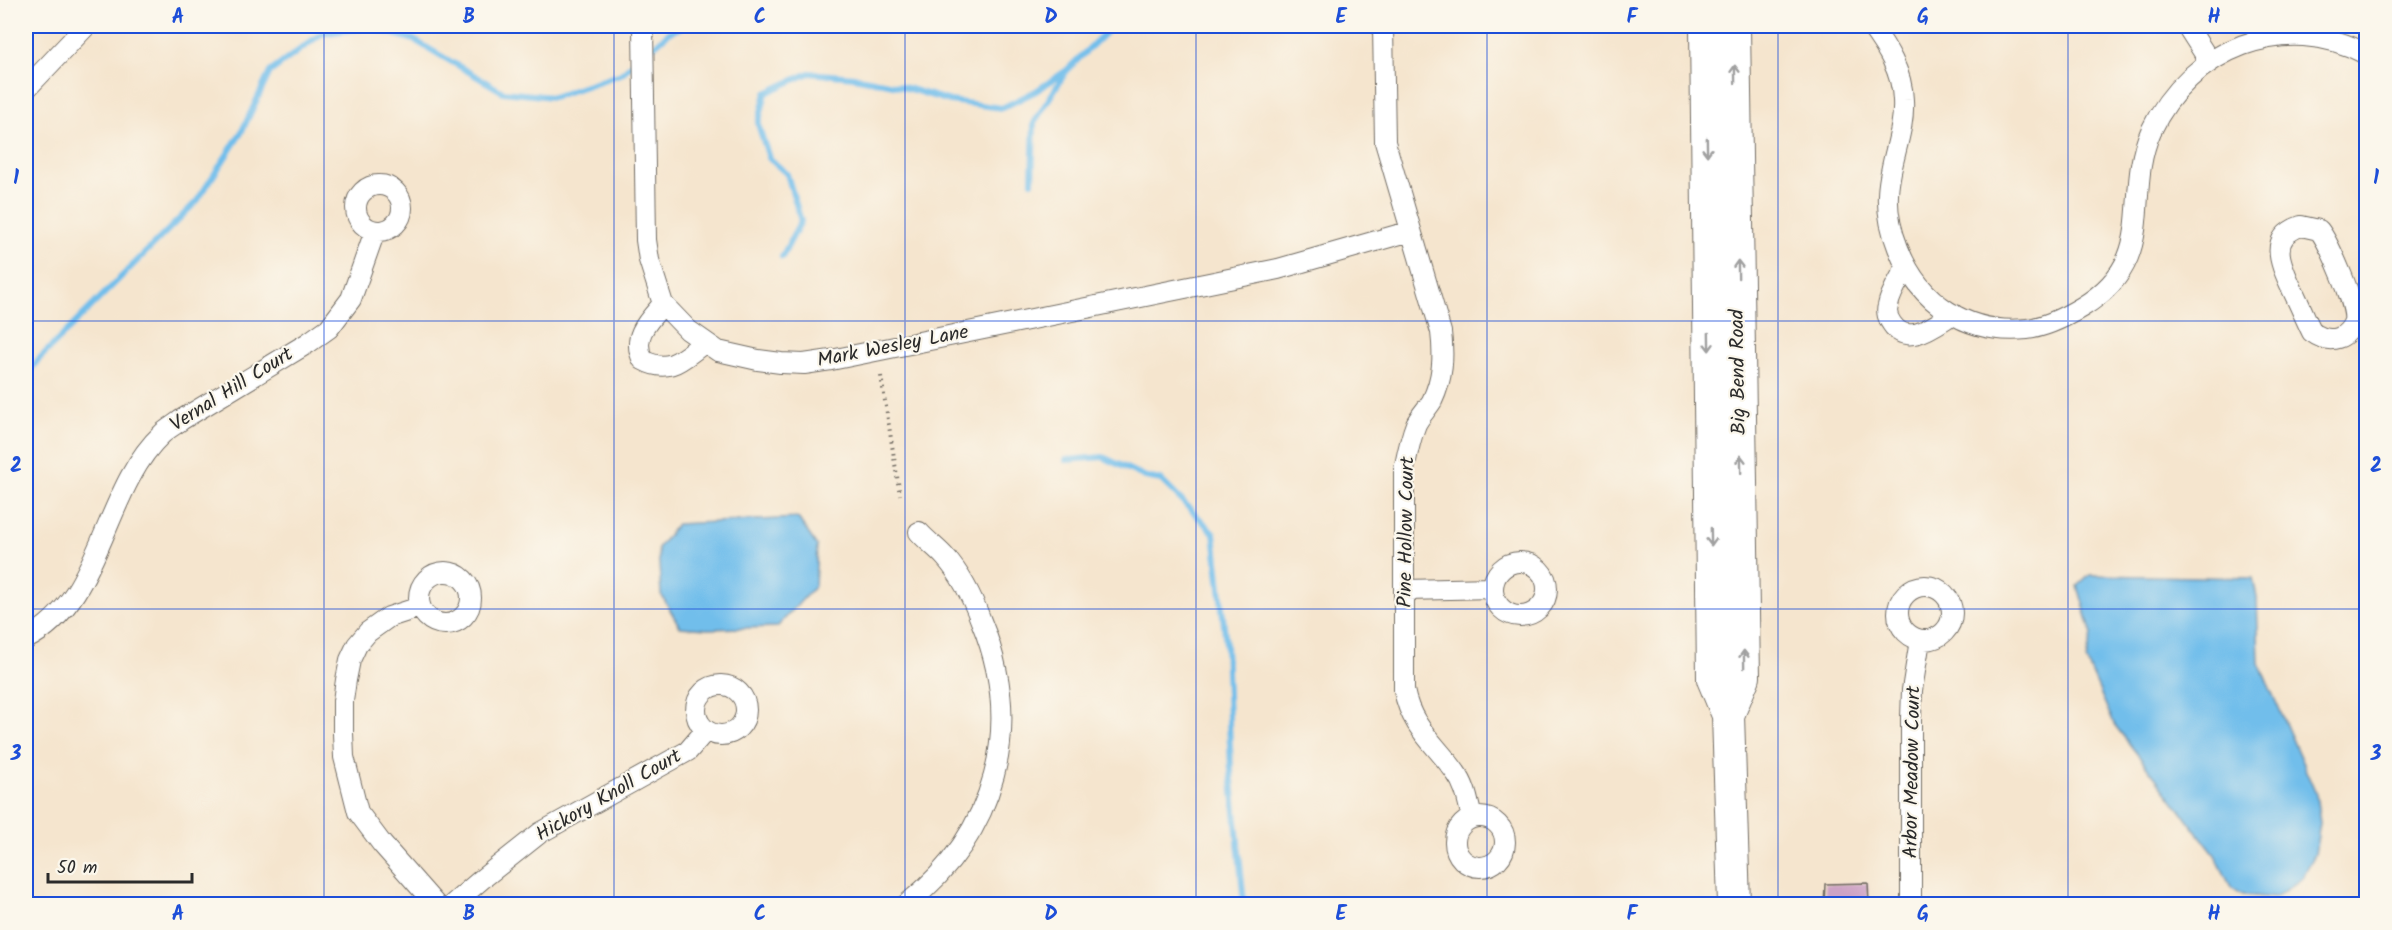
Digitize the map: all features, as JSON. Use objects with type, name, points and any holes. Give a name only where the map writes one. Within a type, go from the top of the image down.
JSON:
[{"type":"main road","name":"Big Bend Road","points":[[1706,26],[1713,679],[1728,715],[1734,904]]},
{"type":"main road","name":"Big Bend Road","points":[[1728,715],[1744,678],[1734,26]]},
{"type":"street","points":[[26,89],[86,26]]},
{"type":"street","name":"Mark Wesley Lane","points":[[643,26],[646,240],[649,260],[663,304],[704,343],[718,351],[758,360],[804,364],[831,360],[1278,269],[1411,231]]},
{"type":"street","name":"Pine Hollow Court","points":[[1383,26],[1386,142],[1441,332],[1444,355],[1441,378],[1431,401],[1417,423],[1404,470],[1406,590],[1404,690],[1407,708],[1457,774],[1465,789],[1472,818]]},
{"type":"street","points":[[1871,26],[1885,45],[1897,68],[1903,99],[1903,129],[1888,194],[1889,225],[1906,267],[1931,300],[1966,322],[1988,328],[2029,329],[2067,316],[2094,300],[2118,275],[2132,248],[2137,221],[2142,161],[2150,133],[2165,105],[2186,80],[2210,62],[2238,46],[2268,37],[2298,36],[2350,45],[2367,54]]},
{"type":"street","points":[[2187,26],[2210,62]]},
{"type":"street","points":[[2301,226],[2319,230],[2328,242],[2359,303],[2354,322],[2343,336],[2328,339],[2312,332],[2282,266],[2279,253],[2281,244],[2291,230],[2301,226]]},
{"type":"street","name":"Vernal Hill Court","points":[[26,639],[51,622],[68,603],[132,475],[146,453],[163,433],[329,328],[351,299],[375,231]]},
{"type":"street","points":[[1906,267],[1887,307],[1890,321],[1895,328],[1911,335],[1919,334],[1953,314]]},
{"type":"street","points":[[663,304],[644,325],[640,333],[639,353],[643,360],[661,367],[672,365],[704,343]]},
{"type":"street","points":[[908,904],[948,868],[986,799],[1001,746],[1002,707],[991,644],[972,599],[946,558],[919,532]]},
{"type":"street","points":[[1406,590],[1493,588]]},
{"type":"street","points":[[420,607],[389,617],[368,632],[357,645],[350,660],[343,701],[344,757],[358,812],[382,844],[435,904]]},
{"type":"street","name":"Arbor Meadow Court","points":[[1911,904],[1911,718],[1912,690],[1920,640]]},
{"type":"street","name":"Hickory Knoll Court","points":[[453,904],[540,833],[688,751],[706,730]]},
{"type":"path","points":[[881,376],[900,495]]},
{"type":"water","points":[[798,518],[817,546],[815,586],[777,627],[707,629],[680,627],[661,594],[658,548],[677,524]]},
{"type":"water","points":[[2090,575],[2253,578],[2257,597],[2259,663],[2316,794],[2320,823],[2315,854],[2302,878],[2275,898],[2243,895],[2231,887],[2215,855],[2114,724],[2086,660],[2092,635],[2078,586]]},
{"type":"building","points":[[1868,883],[1869,904],[1824,904],[1825,884]]},
{"type":"waterway","points":[[648,51],[670,32],[684,26]]},
{"type":"waterway","points":[[1032,182],[1034,123],[1067,70],[1112,26]]},
{"type":"waterway","points":[[26,376],[38,360],[197,201],[241,133],[270,72],[321,34],[370,27],[414,40],[503,92],[553,97],[621,74],[638,59]]},
{"type":"waterway","points":[[782,257],[801,221],[787,174],[769,158],[758,124],[766,93],[809,73],[854,77],[903,87],[950,101],[1002,108],[1036,91],[1067,70]]},
{"type":"waterway","points":[[1066,460],[1103,457],[1145,477],[1161,480],[1214,533],[1226,645],[1231,770],[1244,904]]}]
